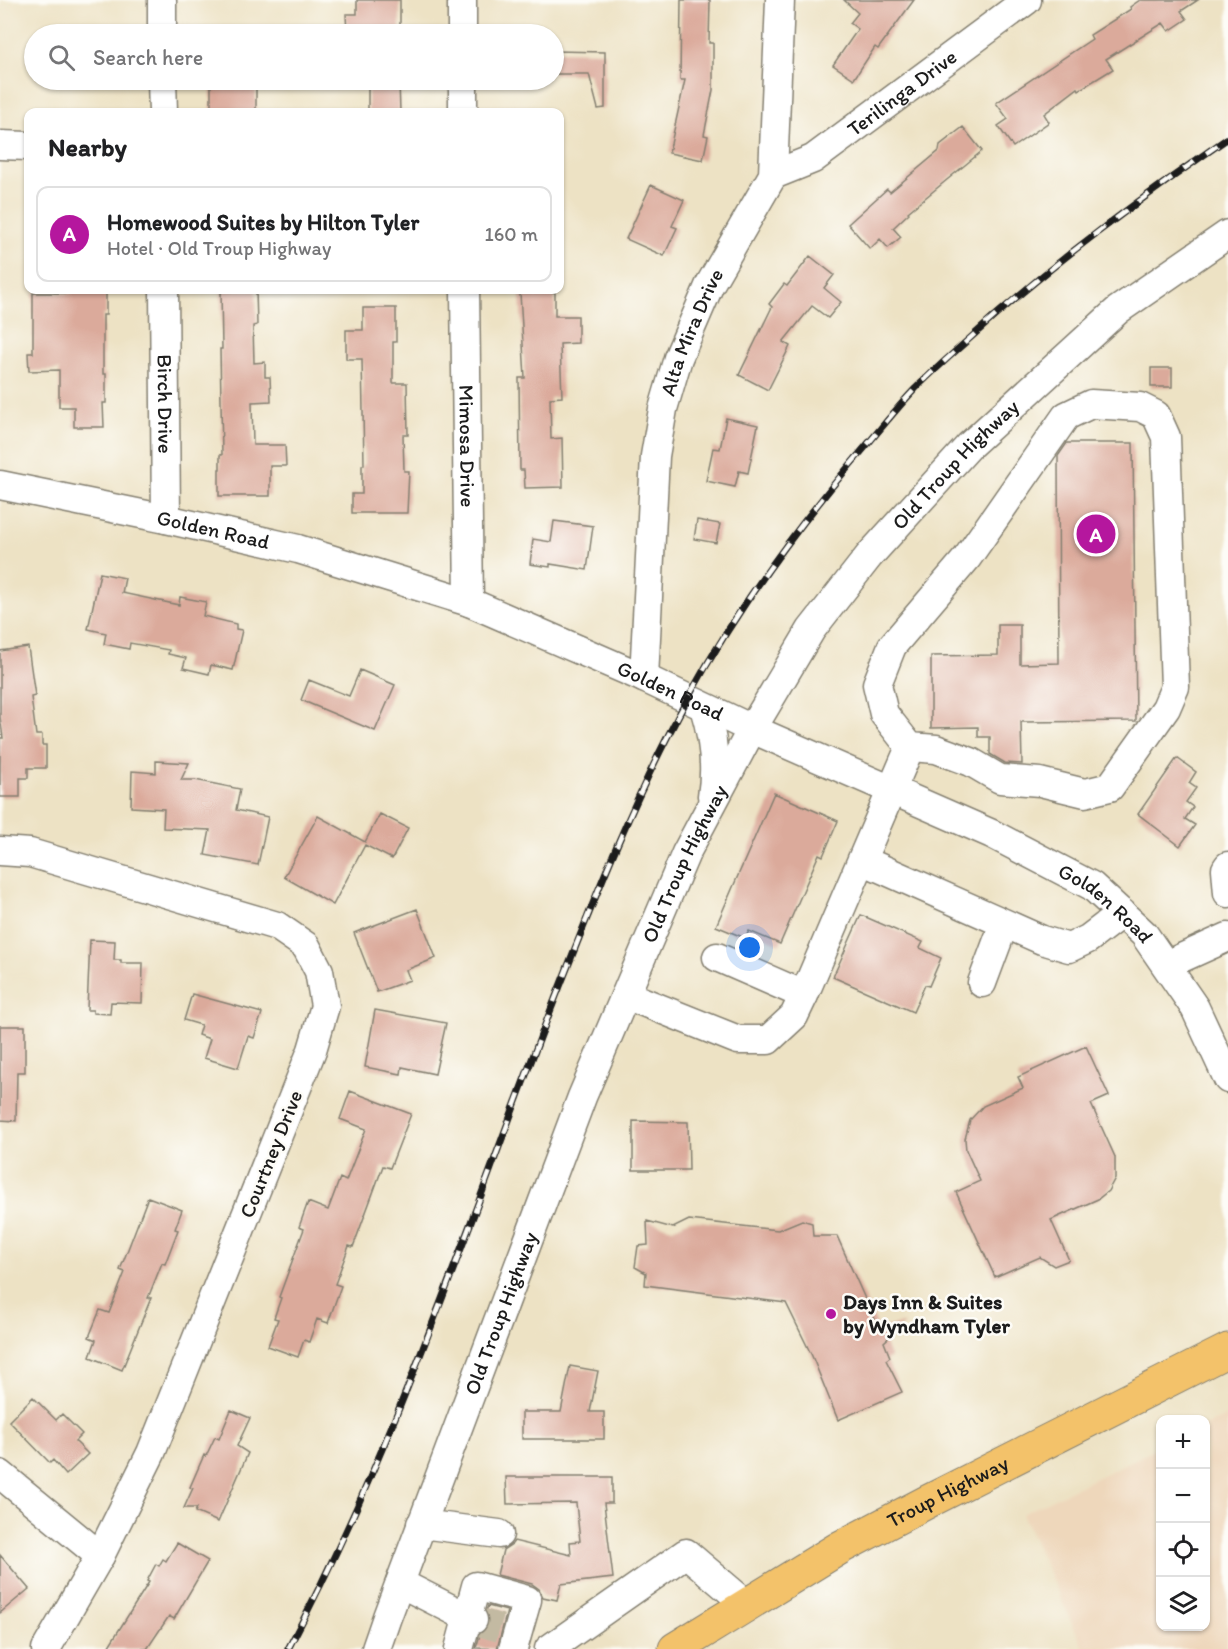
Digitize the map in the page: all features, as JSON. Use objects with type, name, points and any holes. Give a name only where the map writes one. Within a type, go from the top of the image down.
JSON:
[{"type":"main road","name":"Troup Highway","points":[[675,1649],[841,1547],[1228,1350]]},
{"type":"street","points":[[162,0],[162,24]]},
{"type":"street","points":[[462,0],[462,24]]},
{"type":"street","name":"Alta Mira Drive","points":[[644,678],[655,456],[663,409],[678,357],[710,284],[772,175],[780,0]]},
{"type":"street","name":"Terilinga Drive","points":[[772,175],[813,159],[1027,0]]},
{"type":"street","points":[[162,90],[163,108]]},
{"type":"street","points":[[463,90],[463,108]]},
{"type":"street","points":[[0,145],[24,146]]},
{"type":"street","name":"Old Troup Highway","points":[[376,1649],[582,1096],[686,853],[752,729],[811,630],[869,556],[970,446],[1118,310],[1228,234]]},
{"type":"street","name":"Birch Drive","points":[[164,294],[166,519]]},
{"type":"street","name":"Mimosa Drive","points":[[465,294],[469,602]]},
{"type":"street","points":[[1091,404],[1140,407],[1156,415],[1166,437],[1175,687],[1166,708],[1110,787],[1085,793],[1041,782],[1000,778],[971,762],[936,749],[910,747],[884,714],[877,684],[892,646],[967,558],[1066,416],[1091,404]]},
{"type":"street","name":"Golden Road","points":[[0,485],[298,549],[469,602],[993,834],[1092,886],[1144,934],[1195,1008],[1228,1079]]},
{"type":"street","points":[[704,707],[712,738],[714,760],[711,806]]},
{"type":"street","points":[[626,995],[738,1040],[768,1040],[794,1016],[910,747]]},
{"type":"street","name":"Courtney Drive","points":[[0,851],[30,853],[277,926],[306,946],[320,971],[325,1006],[312,1050],[151,1453],[99,1556],[46,1649]]},
{"type":"street","points":[[862,860],[1004,924],[1049,943],[1069,948],[1088,939],[1122,913]]},
{"type":"street","points":[[1228,866],[1226,869],[1228,893]]},
{"type":"street","points":[[982,983],[1004,924]]},
{"type":"street","points":[[1166,965],[1228,937]]},
{"type":"street","points":[[717,957],[804,994]]},
{"type":"street","points":[[0,1474],[99,1556]]},
{"type":"street","points":[[422,1524],[499,1534]]},
{"type":"street","points":[[549,1649],[686,1553],[747,1605]]},
{"type":"street","points":[[400,1583],[470,1619]]},
{"type":"street","points":[[459,1649],[470,1619],[476,1586],[526,1600],[518,1641]]},
{"type":"shaded area","points":[[1228,1415],[1228,1649],[1084,1649],[1022,1514],[1156,1449],[1156,1631],[1210,1631],[1210,1424]]},
{"type":"building","points":[[357,0],[400,0],[400,24],[346,24],[346,14],[357,14]]},
{"type":"building","points":[[681,0],[710,0],[709,43],[713,43],[713,90],[704,135],[708,136],[703,160],[669,153],[685,80],[680,80]]},
{"type":"building","points":[[844,0],[914,0],[878,49],[875,47],[854,79],[833,65],[858,29],[850,23],[858,13]]},
{"type":"building","points":[[1140,0],[1198,0],[1181,11],[1187,19],[1169,31],[1163,23],[1106,59],[1113,69],[1079,90],[1078,88],[1044,114],[1049,122],[1013,147],[998,126],[1008,119],[996,103],[1092,39],[1090,35],[1131,9],[1130,7]]},
{"type":"building","points":[[564,51],[605,52],[605,108],[598,109],[589,74],[564,74]]},
{"type":"building","points":[[211,90],[256,90],[256,108],[211,108]]},
{"type":"building","points":[[368,90],[399,90],[400,108],[368,108]]},
{"type":"building","points":[[963,127],[982,151],[908,212],[893,228],[901,237],[888,248],[880,239],[870,249],[848,224],[887,189],[890,192],[939,151],[940,145]]},
{"type":"building","points":[[651,185],[684,200],[672,226],[677,228],[664,256],[626,239]]},
{"type":"building","points":[[810,256],[834,275],[824,288],[841,302],[828,318],[812,306],[783,342],[790,346],[768,390],[739,375],[772,307],[769,304],[784,284],[787,286]]},
{"type":"building","points":[[33,294],[106,294],[106,315],[103,315],[103,374],[106,374],[106,403],[103,403],[104,427],[74,427],[74,407],[59,407],[59,370],[29,371],[28,353],[33,353]]},
{"type":"building","points":[[221,294],[256,294],[257,325],[253,326],[254,363],[265,362],[265,377],[270,377],[271,401],[252,402],[253,445],[285,445],[286,466],[270,466],[270,496],[219,496],[220,455],[222,455],[220,349],[222,349]]},
{"type":"building","points":[[520,294],[555,294],[555,316],[578,316],[578,343],[560,344],[562,397],[550,398],[551,439],[562,438],[563,487],[525,488],[524,470],[520,470],[519,378],[525,378]]},
{"type":"building","points":[[363,308],[396,308],[393,383],[407,383],[408,435],[403,435],[404,471],[409,471],[407,513],[352,513],[352,494],[362,494],[362,465],[364,465],[362,359],[346,359],[346,330],[363,330]]},
{"type":"building","points":[[1151,368],[1172,368],[1172,387],[1151,387]]},
{"type":"building","points":[[726,418],[758,425],[748,473],[739,471],[735,487],[706,481],[713,448],[720,449]]},
{"type":"building","points":[[1067,443],[1133,443],[1136,721],[1021,722],[1022,764],[1005,763],[990,754],[990,737],[978,737],[978,727],[931,728],[931,656],[998,655],[998,625],[1020,625],[1020,664],[1059,663],[1058,456]]},
{"type":"building","points":[[697,520],[720,524],[716,543],[694,539]]},
{"type":"building","points":[[554,521],[593,526],[587,570],[550,564],[550,567],[530,564],[533,539],[551,542]]},
{"type":"building","points":[[100,573],[125,578],[122,593],[179,605],[180,597],[206,602],[203,616],[236,624],[236,629],[242,630],[233,670],[211,665],[209,674],[183,668],[186,658],[168,654],[169,650],[130,643],[129,649],[104,644],[106,633],[88,629]]},
{"type":"building","points":[[28,647],[35,696],[31,697],[36,735],[42,735],[42,745],[46,745],[46,768],[28,768],[28,778],[20,778],[20,797],[0,797],[0,738],[3,738],[0,717],[0,651]]},
{"type":"building","points":[[360,670],[395,685],[375,731],[301,700],[309,680],[349,696]]},
{"type":"building","points":[[1177,758],[1196,772],[1189,783],[1196,788],[1186,802],[1193,807],[1185,819],[1195,825],[1180,846],[1138,814]]},
{"type":"building","points":[[156,761],[189,763],[181,780],[195,780],[240,789],[236,810],[268,817],[258,865],[205,855],[210,830],[163,828],[164,809],[131,807],[132,771],[156,773]]},
{"type":"building","points":[[774,793],[838,821],[823,856],[819,854],[780,944],[749,931],[745,938],[716,926]]},
{"type":"building","points":[[380,814],[408,828],[392,859],[365,845],[333,905],[284,877],[318,816],[365,842]]},
{"type":"building","points":[[417,909],[436,958],[406,970],[410,980],[377,992],[354,933]]},
{"type":"building","points":[[861,915],[923,942],[920,948],[941,958],[929,986],[925,985],[913,1012],[833,977]]},
{"type":"building","points":[[90,940],[115,941],[114,960],[121,960],[121,963],[143,963],[142,1003],[111,1002],[110,1014],[93,1013],[93,1010],[87,1010]]},
{"type":"building","points":[[192,994],[262,1013],[254,1038],[248,1036],[238,1068],[204,1058],[210,1039],[198,1035],[201,1025],[184,1020]]},
{"type":"building","points":[[375,1010],[446,1023],[435,1074],[402,1067],[401,1074],[365,1067]]},
{"type":"building","points":[[0,1026],[25,1026],[25,1072],[17,1072],[16,1121],[0,1120]]},
{"type":"building","points":[[1086,1046],[1109,1096],[1091,1104],[1115,1157],[1115,1178],[1108,1191],[1098,1199],[1051,1220],[1069,1260],[1054,1266],[1040,1257],[995,1277],[956,1192],[980,1181],[966,1150],[965,1139],[970,1120],[983,1106],[1023,1088],[1018,1077]]},
{"type":"building","points":[[350,1091],[411,1114],[390,1168],[383,1166],[353,1247],[349,1246],[335,1284],[341,1286],[328,1323],[317,1319],[309,1342],[304,1340],[298,1357],[268,1346],[278,1319],[274,1318],[281,1298],[279,1297],[304,1229],[299,1227],[308,1202],[328,1210],[340,1178],[346,1181],[366,1129],[340,1119]]},
{"type":"building","points":[[633,1121],[688,1122],[689,1170],[633,1170]]},
{"type":"building","points":[[148,1197],[182,1210],[175,1229],[178,1230],[165,1264],[162,1263],[148,1298],[151,1298],[122,1370],[90,1357],[96,1340],[89,1337],[100,1310],[109,1313],[125,1272],[120,1270]]},
{"type":"building","name":"Days Inn & Suites by Wyndham Tyler","points":[[689,1220],[778,1230],[802,1220],[812,1223],[813,1236],[837,1236],[878,1328],[904,1324],[884,1342],[890,1357],[886,1360],[902,1392],[838,1420],[812,1356],[786,1303],[645,1285],[646,1273],[635,1267],[638,1246],[648,1245],[647,1221],[673,1228]]},
{"type":"building","points":[[570,1366],[598,1371],[590,1412],[604,1412],[604,1439],[522,1439],[522,1412],[561,1412]]},
{"type":"building","points":[[33,1397],[56,1420],[62,1414],[82,1434],[75,1441],[88,1454],[66,1475],[53,1460],[50,1463],[9,1421]]},
{"type":"building","points":[[231,1410],[250,1418],[237,1446],[248,1453],[218,1522],[195,1512],[197,1508],[184,1508],[193,1488],[190,1487],[204,1455],[206,1456],[215,1437],[219,1439]]},
{"type":"building","points":[[506,1477],[612,1477],[612,1503],[604,1503],[613,1578],[561,1584],[557,1600],[543,1597],[539,1589],[532,1584],[497,1575],[503,1550],[514,1541],[571,1555],[570,1542],[580,1541],[576,1503],[507,1504]]},
{"type":"building","points":[[177,1543],[208,1561],[174,1619],[169,1616],[147,1649],[107,1649],[149,1582],[147,1581],[156,1564],[159,1566],[163,1559],[166,1561]]},
{"type":"building","points":[[0,1555],[29,1589],[0,1613]]},
{"type":"building","points":[[488,1606],[507,1611],[497,1649],[476,1648],[480,1635],[488,1627],[489,1620],[486,1611]]},
{"type":"tunnel","points":[[473,1620],[509,1631]]},
{"type":"railway","points":[[288,1649],[328,1571],[398,1410],[555,999],[617,846],[650,771],[688,698],[725,635],[809,515],[915,389],[999,312],[1062,260],[1228,138]]},
{"type":"place","name":"Homewood Suites by Hilton Tyler","points":[[1096,534]]},
{"type":"place","name":"Days Inn & Suites by Wyndham Tyler","points":[[831,1314]]}]
